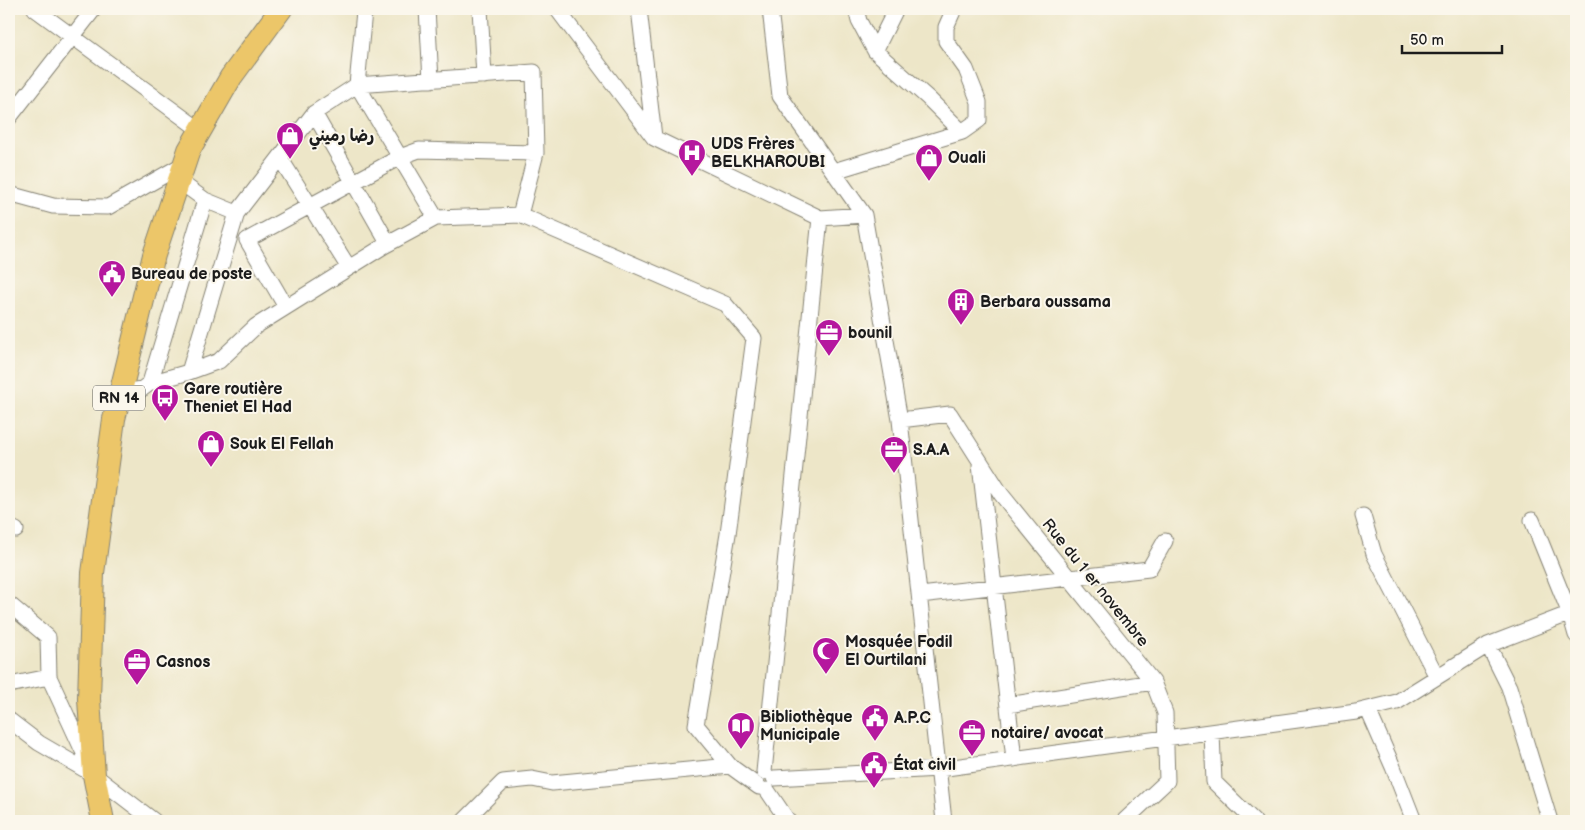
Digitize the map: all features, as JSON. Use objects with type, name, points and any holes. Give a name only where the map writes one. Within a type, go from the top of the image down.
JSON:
[{"type":"main road","name":"RN 14","points":[[102,821],[94,775],[88,699],[93,573],[114,419],[154,255],[189,150],[231,77],[281,9]]},
{"type":"street","points":[[35,9],[200,130]]},
{"type":"street","points":[[9,118],[94,9]]},
{"type":"street","points":[[371,9],[364,11],[357,85],[436,218]]},
{"type":"street","points":[[427,9],[431,80]]},
{"type":"street","points":[[480,9],[484,76]]},
{"type":"street","points":[[557,9],[654,138],[820,218],[864,215]]},
{"type":"street","points":[[639,9],[654,138]]},
{"type":"street","points":[[770,9],[780,96],[864,215],[900,420],[944,821]]},
{"type":"street","points":[[856,9],[859,21],[875,51],[928,98],[962,132]]},
{"type":"street","points":[[875,51],[896,9]]},
{"type":"street","points":[[834,171],[962,132],[979,120],[979,102],[966,68],[946,41],[946,27],[954,9]]},
{"type":"street","points":[[189,372],[237,213],[314,113],[357,85],[534,72],[536,153],[520,215]]},
{"type":"street","points":[[314,113],[388,243]]},
{"type":"street","points":[[286,307],[247,240],[400,157],[419,150],[536,153]]},
{"type":"street","points":[[280,158],[349,268]]},
{"type":"street","points":[[9,194],[53,206],[108,206],[181,173],[205,200],[237,213]]},
{"type":"street","points":[[150,383],[205,200]]},
{"type":"street","points":[[121,392],[142,389],[150,383],[219,361],[256,326],[388,243],[436,218],[520,215],[725,304],[754,338],[728,534],[696,726],[730,766],[766,782],[939,769],[1212,733],[1368,710],[1397,702],[1488,645],[1573,613]]},
{"type":"street","points":[[786,820],[766,782],[820,218]]},
{"type":"street","name":"Rue du 1 er novembre","points":[[900,420],[950,414],[1001,494],[1153,682],[1165,713],[1167,781],[1124,821]]},
{"type":"street","points":[[980,461],[996,586],[1014,759]]},
{"type":"street","points":[[1363,516],[1374,554],[1437,677]]},
{"type":"street","points":[[1532,520],[1573,613],[1576,635]]},
{"type":"street","points":[[920,595],[1149,568],[1165,541]]},
{"type":"street","points":[[9,604],[48,637],[49,677],[94,775]]},
{"type":"street","points":[[1488,645],[1509,687],[1550,821]]},
{"type":"street","points":[[9,685],[49,677]]},
{"type":"street","points":[[1008,705],[1153,682]]},
{"type":"street","points":[[1368,710],[1414,821]]},
{"type":"street","points":[[9,720],[39,743],[94,775],[154,821]]},
{"type":"street","points":[[1212,733],[1214,782],[1254,821]]},
{"type":"street","points":[[472,818],[503,782],[532,779],[552,783],[730,766]]},
{"type":"place","name":"رضا رميني","points":[[290,160]]},
{"type":"place","name":"UDS Frères BELKHAROUBI","points":[[692,177]]},
{"type":"place","name":"Ouali","points":[[929,182]]},
{"type":"place","name":"Bureau de poste","points":[[112,298]]},
{"type":"place","name":"Berbara oussama","points":[[961,326]]},
{"type":"place","name":"bounil","points":[[829,357]]},
{"type":"place","name":"Gare routière Theniet El Had","points":[[165,422]]},
{"type":"place","name":"Souk El Fellah","points":[[211,468]]},
{"type":"place","name":"S.A.A","points":[[894,474]]},
{"type":"place","name":"Mosquée Fodil El Ourtilani","points":[[826,675]]},
{"type":"place","name":"Casnos","points":[[137,686]]},
{"type":"place","name":"A.P.C","points":[[875,742]]},
{"type":"place","name":"Bibliothèque Municipale","points":[[741,750]]},
{"type":"place","name":"notaire/ avocat","points":[[972,757]]},
{"type":"place","name":"État civil","points":[[874,789]]}]
